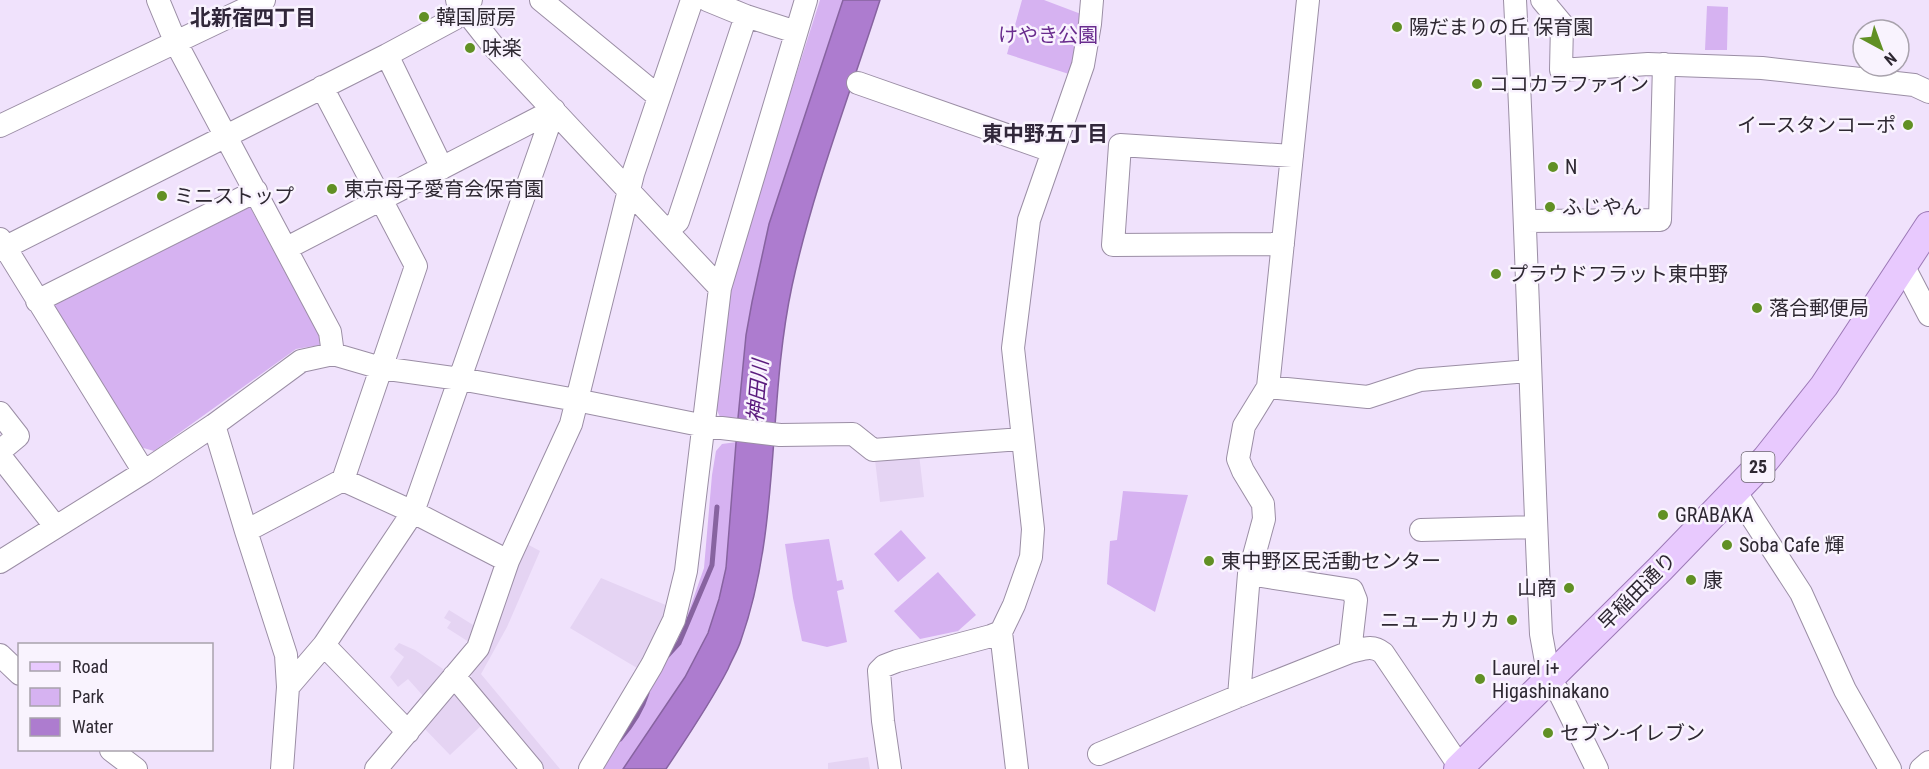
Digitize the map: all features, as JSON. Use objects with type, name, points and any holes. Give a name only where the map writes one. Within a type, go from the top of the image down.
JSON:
[{"type":"main road","name":"早稲田通り","points":[[1459,768],[1660,569],[1766,459],[1811,404],[1904,267],[1929,226]]},
{"type":"street","points":[[158,0],[175,41],[330,332],[333,354]]},
{"type":"street","points":[[0,126],[264,0]]},
{"type":"street","points":[[542,0],[659,97]]},
{"type":"street","points":[[376,769],[478,648],[508,561],[571,424],[629,190],[692,0]]},
{"type":"street","points":[[706,0],[796,32]]},
{"type":"street","points":[[590,769],[652,665],[674,620],[687,571],[720,288],[806,0]]},
{"type":"street","points":[[1239,696],[1249,574],[1264,519],[1263,504],[1238,459],[1244,426],[1268,387],[1308,0]]},
{"type":"street","points":[[1515,0],[1541,634],[1550,678],[1597,769]]},
{"type":"street","points":[[1542,0],[1562,24],[1562,70],[1664,64],[1762,68],[1914,85],[1929,92]]},
{"type":"street","points":[[1017,769],[1001,632],[1014,605],[1031,557],[1033,529],[1013,348],[1029,220],[1083,65],[1090,24],[1085,1]]},
{"type":"street","points":[[144,472],[1,246],[226,137],[387,55],[454,19],[464,3],[494,47],[720,288]]},
{"type":"street","points":[[667,231],[678,221],[746,16]]},
{"type":"street","points":[[387,55],[442,168]]},
{"type":"street","points":[[1525,221],[1660,220],[1664,64]]},
{"type":"street","points":[[858,83],[1052,151]]},
{"type":"street","points":[[246,531],[343,480],[416,266],[322,87]]},
{"type":"street","points":[[287,248],[554,110]]},
{"type":"street","points":[[288,687],[324,645],[413,512],[554,110]]},
{"type":"street","points":[[1283,244],[1113,245],[1120,145],[1292,156]]},
{"type":"street","points":[[37,301],[256,191]]},
{"type":"street","points":[[1904,267],[1929,315]]},
{"type":"street","points":[[0,562],[144,472],[214,425],[301,361],[333,354],[381,368],[460,379],[737,431],[776,435],[854,434],[873,450],[1022,439]]},
{"type":"street","points":[[1268,387],[1368,397],[1420,380],[1530,371]]},
{"type":"street","points":[[0,413],[18,436],[0,451]]},
{"type":"street","points":[[214,425],[286,655],[288,687],[282,769]]},
{"type":"street","points":[[0,456],[55,526]]},
{"type":"street","points":[[343,480],[413,512],[508,561]]},
{"type":"street","points":[[1735,491],[1802,593],[1845,690],[1890,769]]},
{"type":"street","points":[[1421,531],[1536,527]]},
{"type":"street","points":[[1249,574],[1352,590],[1356,600],[1350,652]]},
{"type":"street","points":[[890,769],[879,671],[884,666],[897,661],[1001,632]]},
{"type":"street","points":[[324,645],[408,732]]},
{"type":"street","points":[[1099,754],[1350,652],[1376,647],[1383,652],[1459,768]]},
{"type":"street","points":[[454,676],[532,769]]},
{"type":"street","points":[[112,751],[136,769]]},
{"type":"street","points":[[1921,769],[1929,762]]},
{"type":"shaded area","points":[[919,454],[924,497],[880,502],[875,460]]},
{"type":"shaded area","points":[[525,543],[540,551],[507,627],[481,674],[560,769],[544,769],[471,683],[472,668]]},
{"type":"shaded area","points":[[601,578],[668,606],[637,668],[570,628]]},
{"type":"shaded area","points":[[449,610],[478,628],[472,644],[447,628],[451,622],[444,618]]},
{"type":"shaded area","points":[[399,643],[415,650],[449,673],[425,698],[408,679],[398,687],[390,677],[404,657],[394,649]]},
{"type":"shaded area","points":[[460,694],[484,723],[450,755],[421,725],[442,696]]},
{"type":"shaded area","points":[[868,757],[870,769],[828,769],[828,763]]},
{"type":"green space","points":[[820,0],[843,0],[769,224],[746,335],[738,418],[720,417],[716,408],[723,338],[734,269]]},
{"type":"green space","name":"けやき公園","points":[[1022,0],[1044,0],[1081,14],[1072,75],[1007,54]]},
{"type":"green space","points":[[1707,6],[1728,7],[1727,50],[1705,50]]},
{"type":"green space","points":[[250,207],[319,335],[320,345],[296,349],[154,451],[140,447],[54,305]]},
{"type":"green space","points":[[737,442],[727,563],[708,632],[680,685],[623,769],[596,769],[659,672],[685,622],[704,568],[716,451],[722,444]]},
{"type":"green space","points":[[1123,491],[1188,495],[1155,612],[1107,584],[1110,541],[1117,540]]},
{"type":"green space","points":[[901,530],[926,558],[898,582],[874,554]]},
{"type":"green space","points":[[829,539],[837,581],[842,580],[844,589],[837,591],[847,642],[827,647],[802,641],[785,544]]},
{"type":"green space","points":[[938,572],[976,615],[958,631],[920,639],[894,611]]},
{"type":"water","name":"神田川","points":[[843,0],[880,0],[821,178],[792,286],[779,375],[768,509],[754,597],[740,644],[728,669],[666,769],[623,769],[685,677],[708,633],[719,599],[726,568],[746,335],[752,302],[769,224]]},
{"type":"waterway","points":[[667,656],[679,643],[712,565],[717,507]]},
{"type":"waterway","points":[[620,739],[636,717],[647,693]]},
{"type":"place","name":"韓国厨房","points":[[424,17]]},
{"type":"place","name":"陽だまりの丘 保育園","points":[[1397,27]]},
{"type":"place","name":"味楽","points":[[470,48]]},
{"type":"place","name":"ココカラファイン","points":[[1477,84]]},
{"type":"place","name":"イースタンコーポ","points":[[1908,125]]},
{"type":"place","name":"N","points":[[1553,167]]},
{"type":"place","name":"東京母子愛育会保育園","points":[[332,189]]},
{"type":"place","name":"ミニストップ","points":[[162,196]]},
{"type":"place","name":"ふじやん","points":[[1550,207]]},
{"type":"place","name":"プラウドフラット東中野","points":[[1496,274]]},
{"type":"place","name":"落合郵便局","points":[[1757,308]]},
{"type":"place","name":"GRABAKA","points":[[1663,515]]},
{"type":"place","name":"Soba Cafe 輝","points":[[1727,545]]},
{"type":"place","name":"東中野区民活動センター","points":[[1209,561]]},
{"type":"place","name":"康","points":[[1691,580]]},
{"type":"place","name":"山商","points":[[1569,588]]},
{"type":"place","name":"ニューカリカ","points":[[1512,620]]},
{"type":"place","name":"Laurel i+ Higashinakano","points":[[1480,679]]},
{"type":"place","name":"セブン-イレブン","points":[[1548,733]]},
{"type":"district","name":"北新宿四丁目","points":[[253,18]]},
{"type":"district","name":"東中野五丁目","points":[[1045,134]]}]
